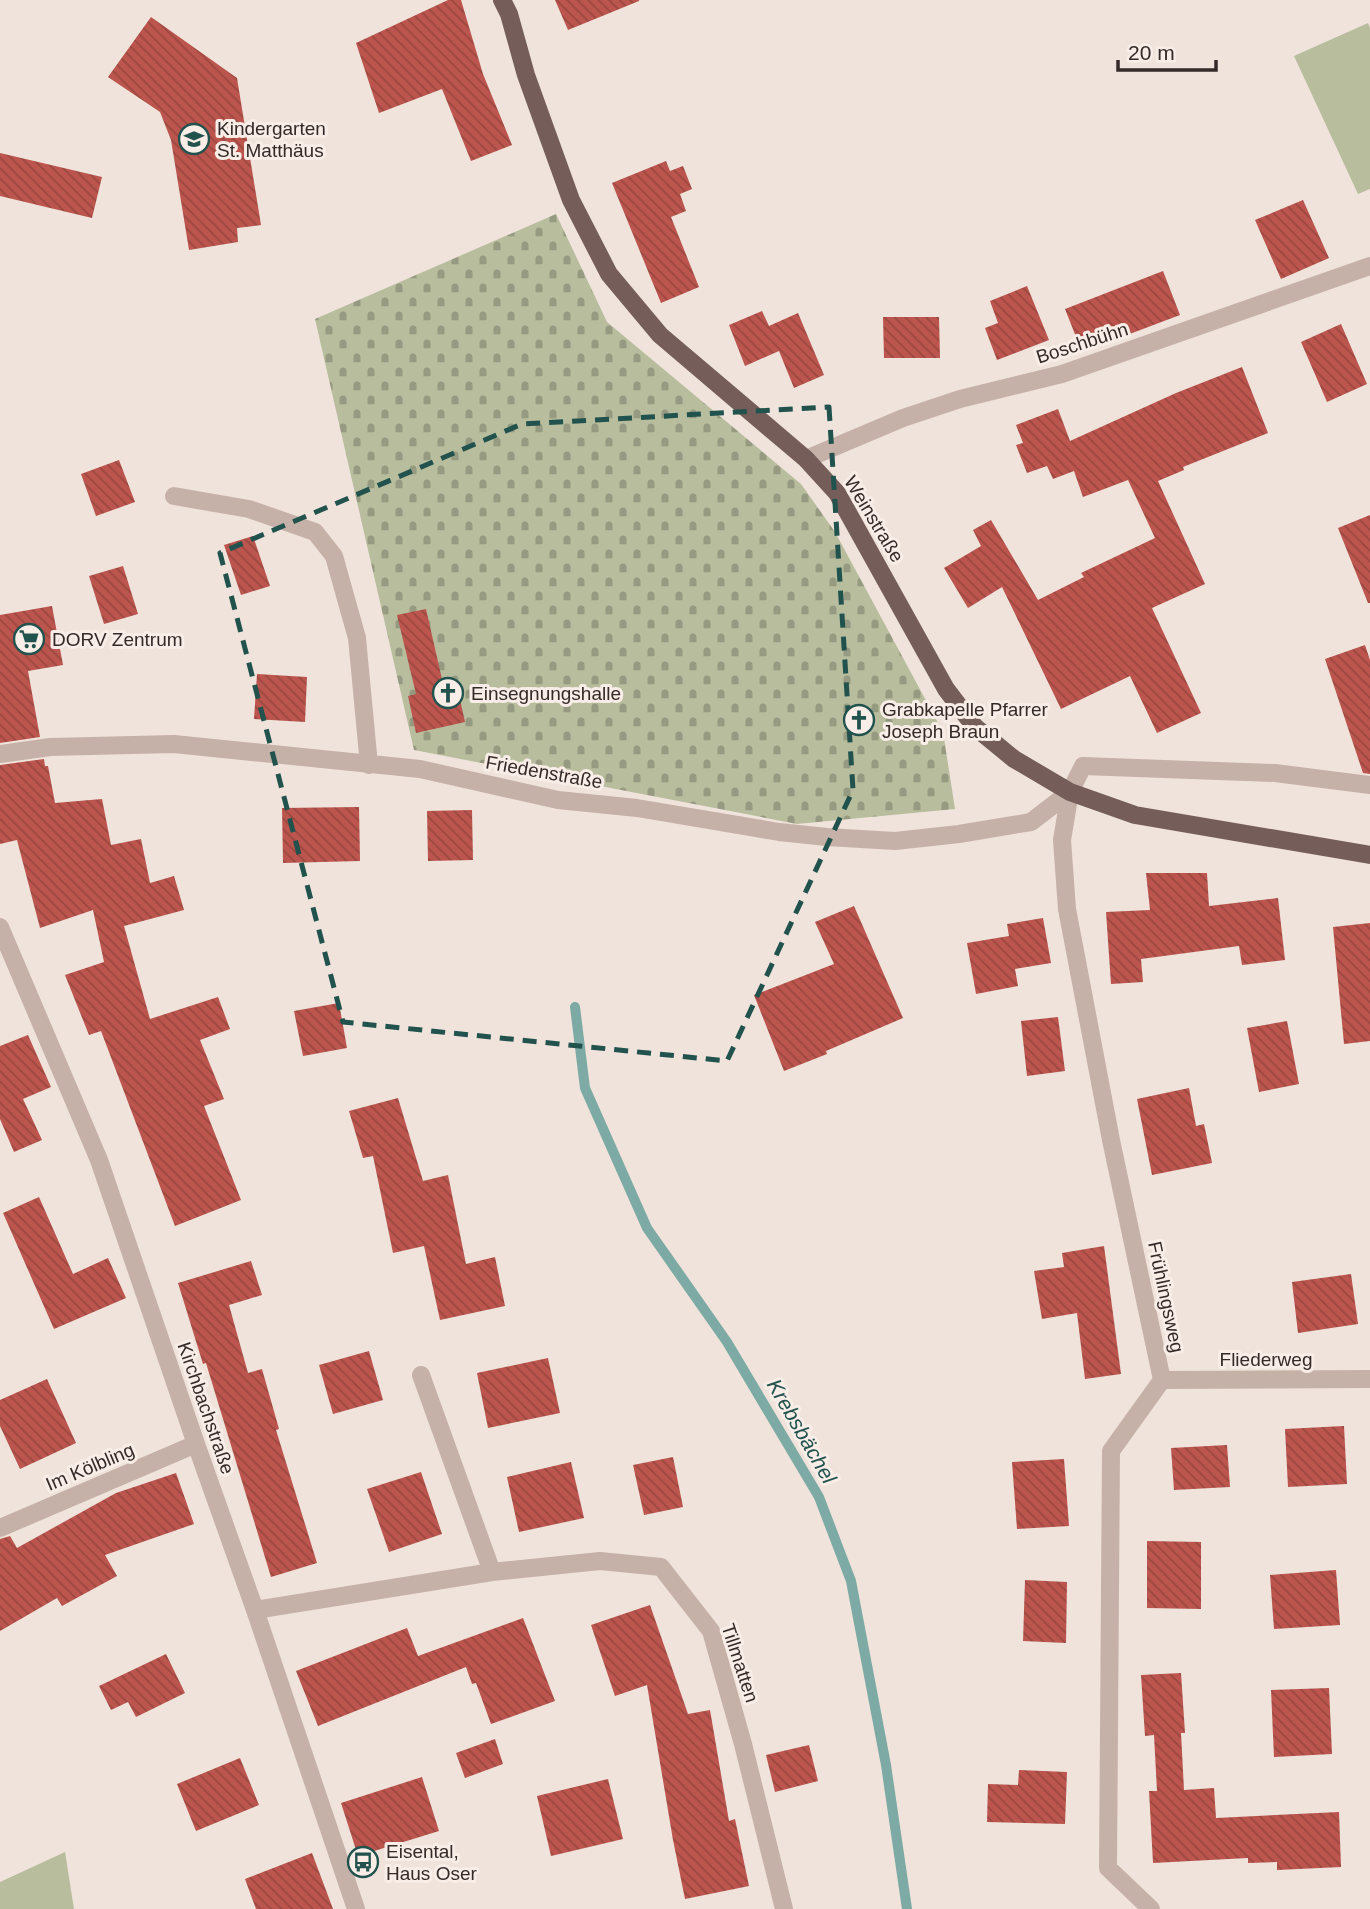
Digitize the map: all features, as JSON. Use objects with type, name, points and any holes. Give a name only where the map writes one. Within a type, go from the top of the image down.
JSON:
[{"type":"main road","name":"Weinstraße","points":[[502,0],[509,14],[526,75],[570,200],[609,274],[660,335],[806,459],[837,493],[946,689],[975,727],[1014,760],[1070,792],[1135,815],[1370,855]]},
{"type":"street","name":"Boschbühn","points":[[806,459],[903,418],[960,399],[1062,374],[1370,266]]},
{"type":"street","points":[[174,496],[249,509],[315,532],[334,556],[357,638],[369,765]]},
{"type":"street","name":"Friedenstraße","points":[[0,754],[50,747],[174,744],[421,769],[558,800],[637,808],[779,832],[895,841],[1031,822],[1070,792]]},
{"type":"street","points":[[1070,792],[1083,766],[1275,772],[1370,785]]},
{"type":"street","name":"Frühlingsweg","points":[[1070,792],[1062,840],[1067,909],[1111,1140],[1162,1380],[1111,1451],[1108,1868],[1151,1909]]},
{"type":"street","name":"Kirchbachstraße","points":[[0,927],[99,1160],[356,1909]]},
{"type":"street","points":[[421,1375],[492,1572]]},
{"type":"street","name":"Fliederweg","points":[[1162,1380],[1370,1379]]},
{"type":"street","name":"Im Kölbling","points":[[0,1528],[196,1444]]},
{"type":"street","name":"Tillmatten","points":[[255,1610],[492,1572],[600,1561],[661,1567],[711,1631],[743,1744],[784,1909]]},
{"type":"highlighted area","points":[[829,407],[853,790],[727,1061],[343,1022],[220,553],[522,424]]},
{"type":"green space","points":[[1368,23],[1370,189],[1358,194],[1294,56]]},
{"type":"green space","points":[[556,214],[607,322],[801,484],[835,532],[943,732],[955,809],[797,824],[414,750],[315,319]]},
{"type":"green space","points":[[65,1852],[74,1909],[0,1909],[0,1882]]},
{"type":"building","points":[[448,0],[461,0],[483,74],[512,145],[471,161],[442,89],[379,113],[356,43]]},
{"type":"building","points":[[555,0],[639,0],[639,1],[568,30]]},
{"type":"building","points":[[151,17],[237,78],[261,225],[237,228],[238,242],[189,250],[171,140],[160,112],[108,77]]},
{"type":"building","points":[[0,153],[102,177],[92,218],[0,196]]},
{"type":"building","points":[[666,161],[670,171],[683,166],[692,189],[680,194],[686,211],[671,217],[699,287],[661,303],[612,183]]},
{"type":"building","points":[[1303,200],[1329,258],[1281,279],[1255,220]]},
{"type":"building","points":[[1163,271],[1180,315],[1082,352],[1065,309]]},
{"type":"building","points":[[1027,286],[1049,340],[997,360],[985,328],[998,323],[990,301]]},
{"type":"building","points":[[762,311],[769,326],[798,313],[824,375],[794,388],[779,351],[745,366],[729,325]]},
{"type":"building","points":[[883,317],[939,317],[940,358],[884,358]]},
{"type":"building","points":[[1341,324],[1367,384],[1327,402],[1301,342]]},
{"type":"building","points":[[1242,367],[1268,433],[1183,467],[1184,470],[1158,481],[1205,584],[1152,608],[1201,713],[1157,733],[1130,676],[1061,709],[1002,587],[968,608],[944,568],[981,546],[973,530],[991,520],[1038,600],[1084,577],[1081,573],[1155,538],[1128,480],[1083,497],[1074,471],[1053,479],[1047,466],[1027,473],[1016,445],[1023,443],[1016,425],[1058,409],[1070,441],[1176,393]]},
{"type":"building","points":[[119,460],[135,502],[96,516],[81,474]]},
{"type":"building","points":[[1370,515],[1370,603],[1368,603],[1338,528]]},
{"type":"building","points":[[253,536],[270,586],[241,595],[224,545]]},
{"type":"building","points":[[123,566],[138,614],[104,624],[89,576]]},
{"type":"building","name":"DORV Zentrum","points":[[52,606],[63,665],[28,671],[40,737],[0,743],[0,615]]},
{"type":"building","points":[[426,609],[444,688],[457,686],[465,722],[416,733],[408,696],[416,694],[397,615]]},
{"type":"building","points":[[1365,645],[1370,660],[1370,774],[1363,773],[1325,659]]},
{"type":"building","points":[[257,674],[307,677],[305,722],[254,719]]},
{"type":"building","points":[[44,759],[45,766],[48,766],[55,803],[102,799],[111,845],[141,839],[150,883],[174,876],[184,910],[124,926],[150,1019],[218,997],[230,1029],[200,1040],[224,1099],[204,1106],[241,1200],[175,1226],[101,1031],[89,1035],[65,975],[104,962],[93,910],[40,928],[17,840],[0,844],[0,765]]},
{"type":"building","points":[[359,807],[360,861],[283,863],[282,808]]},
{"type":"building","points":[[472,810],[473,860],[428,861],[427,811]]},
{"type":"building","points":[[1146,873],[1207,873],[1209,906],[1278,898],[1285,960],[1242,965],[1239,946],[1141,959],[1143,982],[1111,984],[1106,912],[1150,910]]},
{"type":"building","points":[[854,906],[903,1018],[784,1071],[754,995],[834,964],[815,922]]},
{"type":"building","points":[[1043,918],[1051,963],[1015,969],[1018,986],[976,994],[967,943],[1009,936],[1007,924]]},
{"type":"building","points":[[1370,923],[1370,1041],[1344,1044],[1333,927]]},
{"type":"building","points":[[339,1003],[347,1048],[303,1056],[294,1011]]},
{"type":"building","points":[[1058,1017],[1065,1071],[1027,1076],[1021,1021]]},
{"type":"building","points":[[1287,1021],[1299,1084],[1259,1092],[1247,1028]]},
{"type":"building","points":[[28,1035],[51,1087],[23,1099],[42,1140],[14,1152],[0,1119],[0,1046]]},
{"type":"building","points":[[1189,1088],[1196,1126],[1204,1124],[1212,1163],[1152,1175],[1137,1099]]},
{"type":"building","points":[[398,1098],[423,1181],[448,1175],[466,1264],[495,1257],[505,1306],[440,1320],[424,1246],[393,1253],[373,1156],[363,1158],[349,1111]]},
{"type":"building","points":[[39,1197],[73,1274],[108,1258],[126,1298],[54,1329],[3,1213]]},
{"type":"building","points":[[1104,1246],[1121,1374],[1085,1379],[1077,1313],[1042,1319],[1034,1271],[1064,1267],[1062,1253]]},
{"type":"building","points":[[251,1261],[262,1295],[229,1305],[248,1373],[262,1369],[279,1429],[276,1430],[317,1563],[271,1577],[206,1363],[203,1364],[178,1283]]},
{"type":"building","points":[[1351,1274],[1358,1324],[1298,1333],[1292,1282]]},
{"type":"building","points":[[369,1351],[383,1400],[333,1414],[319,1365]]},
{"type":"building","points":[[548,1358],[560,1413],[488,1428],[477,1373]]},
{"type":"building","points":[[47,1379],[76,1443],[20,1469],[0,1426],[0,1400]]},
{"type":"building","points":[[1344,1426],[1347,1484],[1288,1487],[1285,1429]]},
{"type":"building","points":[[1227,1445],[1230,1487],[1174,1490],[1171,1448]]},
{"type":"building","points":[[673,1457],[683,1507],[644,1515],[633,1465]]},
{"type":"building","points":[[1064,1459],[1069,1526],[1017,1529],[1012,1462]]},
{"type":"building","points":[[571,1462],[584,1518],[519,1532],[507,1477]]},
{"type":"building","points":[[421,1472],[442,1534],[389,1552],[367,1489]]},
{"type":"building","points":[[176,1473],[194,1524],[105,1555],[117,1576],[62,1606],[57,1598],[0,1631],[0,1539],[10,1536],[17,1548],[116,1493]]},
{"type":"building","points":[[1147,1541],[1201,1542],[1201,1609],[1147,1608]]},
{"type":"building","points":[[1336,1570],[1340,1625],[1274,1629],[1270,1575]]},
{"type":"building","points":[[1025,1580],[1067,1582],[1066,1643],[1023,1641]]},
{"type":"building","points":[[650,1605],[688,1714],[710,1710],[729,1821],[735,1819],[749,1886],[685,1899],[647,1685],[615,1696],[591,1625]]},
{"type":"building","points":[[523,1618],[555,1701],[491,1724],[476,1683],[472,1684],[466,1667],[318,1726],[296,1671],[407,1628],[418,1656]]},
{"type":"building","points":[[166,1654],[185,1693],[136,1717],[128,1702],[111,1710],[99,1686]]},
{"type":"building","points":[[1181,1673],[1185,1733],[1181,1733],[1184,1790],[1214,1788],[1216,1818],[1339,1812],[1341,1867],[1277,1870],[1277,1862],[1248,1863],[1248,1858],[1153,1863],[1149,1791],[1157,1791],[1154,1735],[1145,1736],[1141,1675]]},
{"type":"building","points":[[1329,1688],[1332,1754],[1274,1757],[1271,1690]]},
{"type":"building","points":[[495,1739],[503,1764],[465,1778],[456,1753]]},
{"type":"building","points":[[809,1745],[818,1781],[775,1792],[766,1755]]},
{"type":"building","points":[[240,1758],[259,1805],[196,1831],[177,1784]]},
{"type":"building","points":[[1019,1770],[1067,1772],[1065,1824],[987,1822],[988,1784],[1018,1785]]},
{"type":"building","points":[[422,1777],[439,1831],[358,1856],[341,1803]]},
{"type":"building","points":[[608,1779],[623,1839],[551,1856],[537,1796]]},
{"type":"building","points":[[312,1853],[333,1909],[256,1909],[245,1879]]},
{"type":"waterway","name":"Krebsbächel","points":[[575,1007],[585,1088],[647,1228],[727,1342],[819,1497],[851,1581],[886,1765],[907,1909]]},
{"type":"place","name":"Kindergarten St. Matthäus","points":[[194,139]]},
{"type":"place","name":"DORV Zentrum","points":[[29,639]]},
{"type":"place","name":"Einsegnungshalle","points":[[448,693]]},
{"type":"place","name":"Grabkapelle Pfarrer Joseph Braun","points":[[859,720]]},
{"type":"place","name":"Eisental, Haus Oser","points":[[363,1862]]}]
